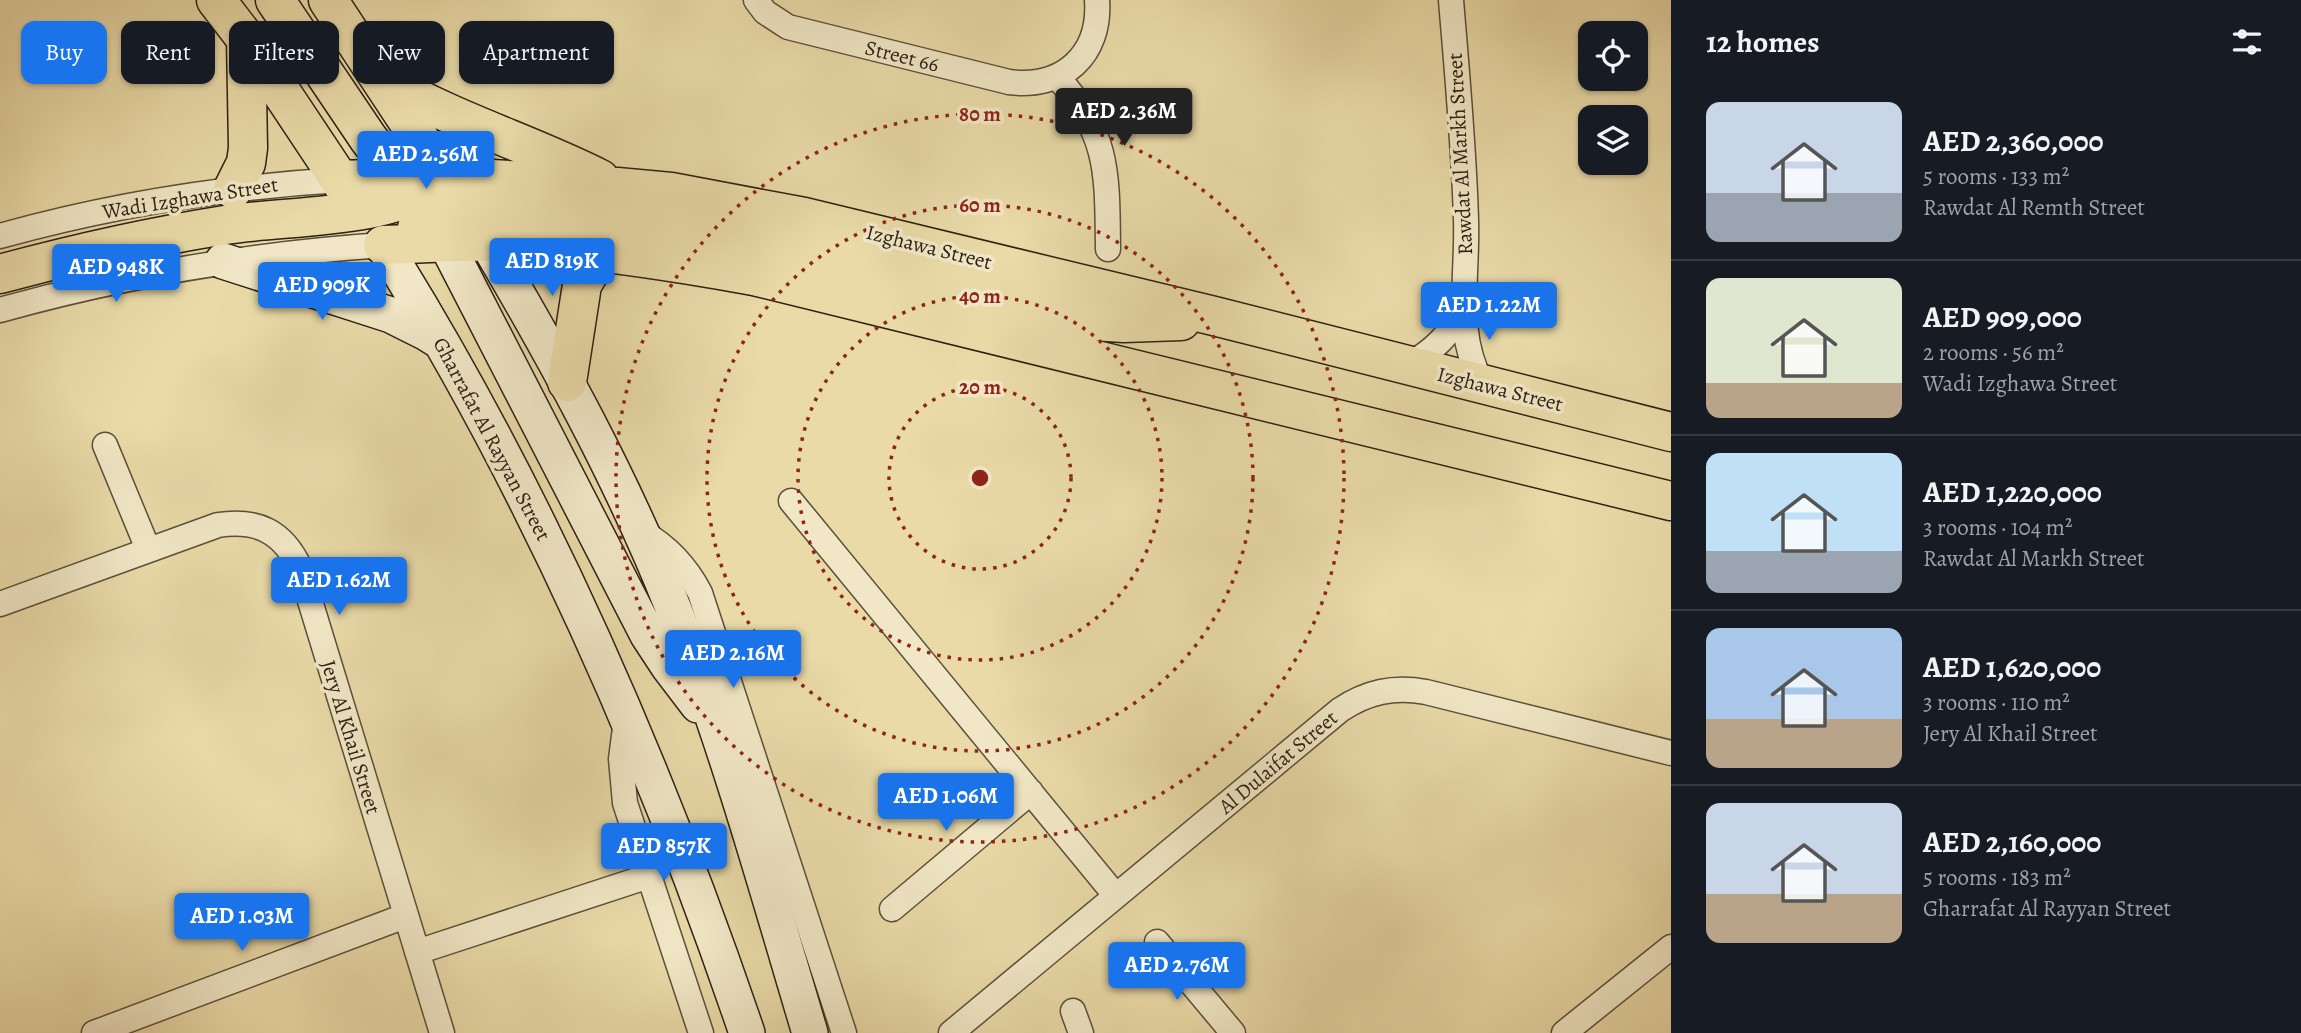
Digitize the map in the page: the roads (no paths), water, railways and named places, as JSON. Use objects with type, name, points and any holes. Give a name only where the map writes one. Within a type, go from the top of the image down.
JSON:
[{"type":"main road","name":"Gharrafat Al Rayyan Street","points":[[216,0],[232,21]]},
{"type":"main road","points":[[275,0],[417,211],[648,635],[669,667],[716,727]]},
{"type":"main road","name":"Gharrafat Al Rayyan Street","points":[[328,0],[353,37]]},
{"type":"main road","points":[[233,189],[246,163],[248,148],[247,84]]},
{"type":"main road","name":"Gharrafat Al Rayyan Street","points":[[291,84],[417,211],[567,383],[601,448],[671,602],[716,727],[810,1033]]},
{"type":"main road","name":"Gharrafat Al Rayyan Street","points":[[385,84],[446,178],[383,245],[441,342],[534,517],[627,716],[716,942],[747,1033]]},
{"type":"main road","points":[[391,84],[424,102],[532,147],[617,187]]},
{"type":"main road","name":"Izghawa Street","points":[[383,245],[446,178],[617,187],[684,194],[804,217],[1214,316],[1671,432]]},
{"type":"main road","points":[[0,274],[161,236],[227,225],[417,211],[588,218],[705,232],[767,243],[1093,321],[1154,323],[1214,316]]},
{"type":"main road","name":"Izghawa Street","points":[[417,211],[607,252],[754,275],[1671,501]]},
{"type":"main road","points":[[567,383],[582,285],[596,261],[607,252]]},
{"type":"main road","points":[[223,261],[391,315],[441,342]]},
{"type":"street","name":"Street 66","points":[[756,0],[776,20],[801,31],[1009,82],[1026,84],[1057,77]]},
{"type":"street","points":[[1097,0],[1096,27],[1091,42],[1082,57],[1057,77],[1074,95],[1098,138],[1105,163],[1108,249]]},
{"type":"street","name":"Rawdat Al Markh Street","points":[[1451,0],[1466,222],[1465,340],[1474,370],[1482,384]]},
{"type":"street","name":"Wadi Izghawa Street","points":[[0,236],[106,210],[233,189],[417,211]]},
{"type":"street","points":[[0,310],[116,281],[223,261],[383,245]]},
{"type":"street","points":[[1408,365],[1441,342],[1454,327],[1464,308]]},
{"type":"street","points":[[104,445],[148,550]]},
{"type":"street","points":[[791,501],[1116,896]]},
{"type":"street","name":"Jery Al Khail Street","points":[[0,604],[218,525],[252,524],[268,530],[281,540],[293,553],[300,568],[442,1033]]},
{"type":"street","name":"Gharrafat Al Rayyan Street","points":[[639,530],[655,539],[681,563],[699,593],[844,1033]]},
{"type":"street","name":"Al Dulaifat Street","points":[[951,1033],[1340,710],[1371,693],[1408,689],[1426,692],[1671,753]]},
{"type":"street","points":[[627,716],[621,759],[625,803],[701,1033]]},
{"type":"street","points":[[892,909],[1031,792]]},
{"type":"street","points":[[417,952],[649,876]]},
{"type":"street","points":[[94,1033],[405,916]]},
{"type":"street","points":[[1157,942],[1233,1033]]},
{"type":"street","points":[[1564,1033],[1671,947]]}]
